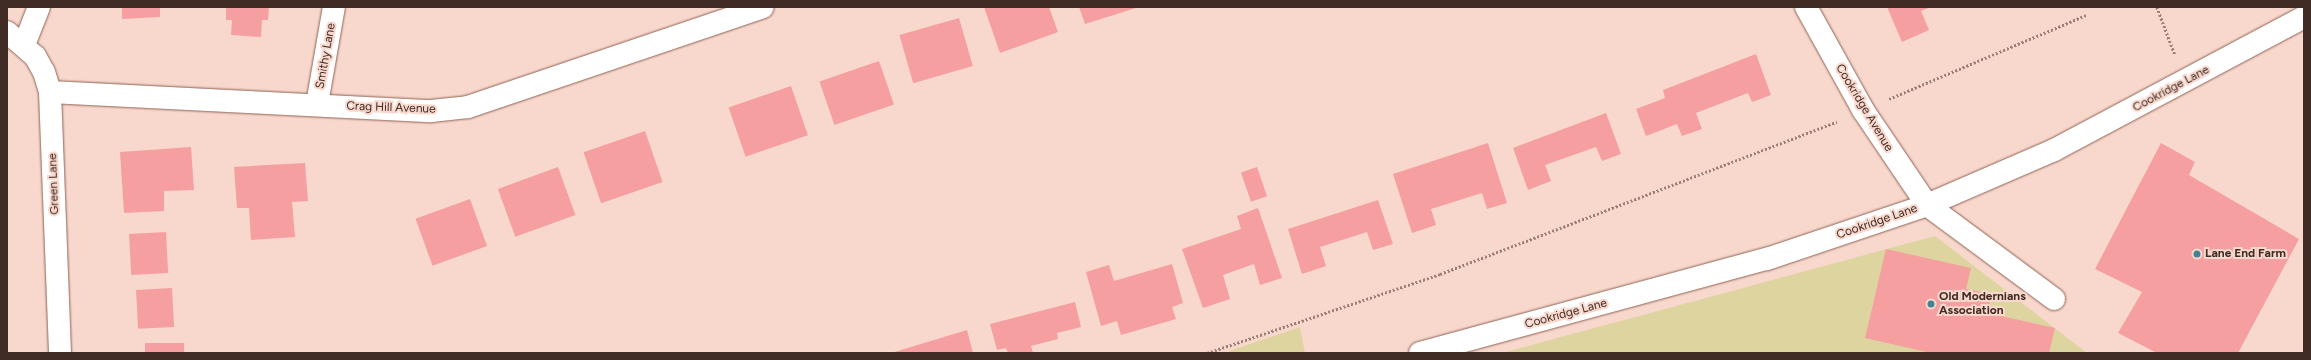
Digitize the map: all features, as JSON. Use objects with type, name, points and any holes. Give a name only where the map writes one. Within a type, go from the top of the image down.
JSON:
[{"type":"street","points":[[24,45],[39,7]]},
{"type":"street","name":"Smithy Lane","points":[[317,104],[334,7]]},
{"type":"street","name":"Crag Hill Avenue","points":[[50,92],[317,104],[431,111],[468,107],[763,7]]},
{"type":"street","name":"Cookridge Avenue","points":[[1806,7],[1863,110],[1927,205],[2054,299]]},
{"type":"street","name":"Cookridge Lane","points":[[1420,353],[1767,259],[1927,205],[2054,150],[2185,82],[2304,17]]},
{"type":"street","name":"Green Lane","points":[[7,32],[24,45],[44,72],[50,92],[60,353]]},
{"type":"path","points":[[2157,7],[2185,82]]},
{"type":"path","points":[[1207,353],[1440,274],[1863,110],[2086,15]]},
{"type":"shaded area","points":[[1935,236],[2087,353],[1502,353]]},
{"type":"shaded area","points":[[1300,327],[1305,353],[1230,353],[1229,351]]},
{"type":"building","points":[[122,7],[160,7],[160,17],[122,19]]},
{"type":"building","points":[[226,7],[269,7],[268,20],[262,20],[261,37],[231,35],[232,20],[226,20]]},
{"type":"building","points":[[984,7],[1049,7],[1058,32],[1000,53]]},
{"type":"building","points":[[1079,7],[1139,7],[1085,24]]},
{"type":"building","points":[[1887,7],[1931,7],[1921,11],[1929,30],[1902,42]]},
{"type":"building","points":[[959,18],[973,66],[913,83],[899,35]]},
{"type":"building","points":[[1756,54],[1771,95],[1752,102],[1748,93],[1696,113],[1702,129],[1682,136],[1677,124],[1646,136],[1636,109],[1665,98],[1663,90]]},
{"type":"building","points":[[879,61],[894,104],[834,125],[819,82]]},
{"type":"building","points":[[791,86],[808,135],[746,157],[729,107]]},
{"type":"building","points":[[1606,113],[1621,154],[1602,161],[1596,147],[1545,165],[1551,181],[1528,190],[1513,148]]},
{"type":"building","points":[[645,131],[663,182],[601,203],[584,152]]},
{"type":"building","points":[[1488,143],[1507,203],[1487,209],[1482,193],[1431,209],[1436,225],[1412,233],[1393,174]]},
{"type":"building","name":"Lane End Farm","points":[[2161,143],[2195,162],[2189,175],[2299,239],[2238,353],[2157,353],[2118,333],[2142,292],[2095,269]]},
{"type":"building","points":[[191,147],[194,190],[164,191],[164,211],[124,213],[120,152]]},
{"type":"building","points":[[305,163],[308,201],[292,202],[295,237],[251,240],[249,208],[237,208],[234,167]]},
{"type":"building","points":[[558,167],[575,215],[515,237],[498,189]]},
{"type":"building","points":[[1257,167],[1267,196],[1251,202],[1241,173]]},
{"type":"building","points":[[470,199],[487,246],[433,266],[415,219]]},
{"type":"building","points":[[1378,200],[1393,244],[1373,250],[1367,232],[1320,247],[1326,266],[1302,274],[1288,229]]},
{"type":"building","points":[[1258,208],[1282,278],[1260,285],[1254,264],[1223,275],[1230,299],[1203,308],[1182,249],[1241,229],[1237,216]]},
{"type":"building","points":[[166,232],[168,273],[131,275],[129,234]]},
{"type":"building","name":"Old Modernians Association","points":[[1886,249],[1971,268],[1966,289],[1992,294],[1987,313],[2055,328],[2049,353],[1931,353],[1865,338]]},
{"type":"building","points":[[1172,264],[1183,303],[1172,307],[1176,319],[1121,335],[1117,321],[1101,326],[1086,272],[1109,265],[1114,281]]},
{"type":"building","points":[[172,288],[174,327],[138,329],[136,290]]},
{"type":"building","points":[[1075,302],[1081,327],[1057,333],[1058,339],[1031,346],[1033,353],[1008,353],[1006,348],[997,350],[990,324]]},
{"type":"building","points":[[967,330],[973,353],[891,353]]},
{"type":"building","points":[[145,343],[184,343],[184,353],[145,353]]},
{"type":"place","name":"Lane End Farm","points":[[2197,254]]},
{"type":"place","name":"Old Modernians Association","points":[[1931,304]]}]
